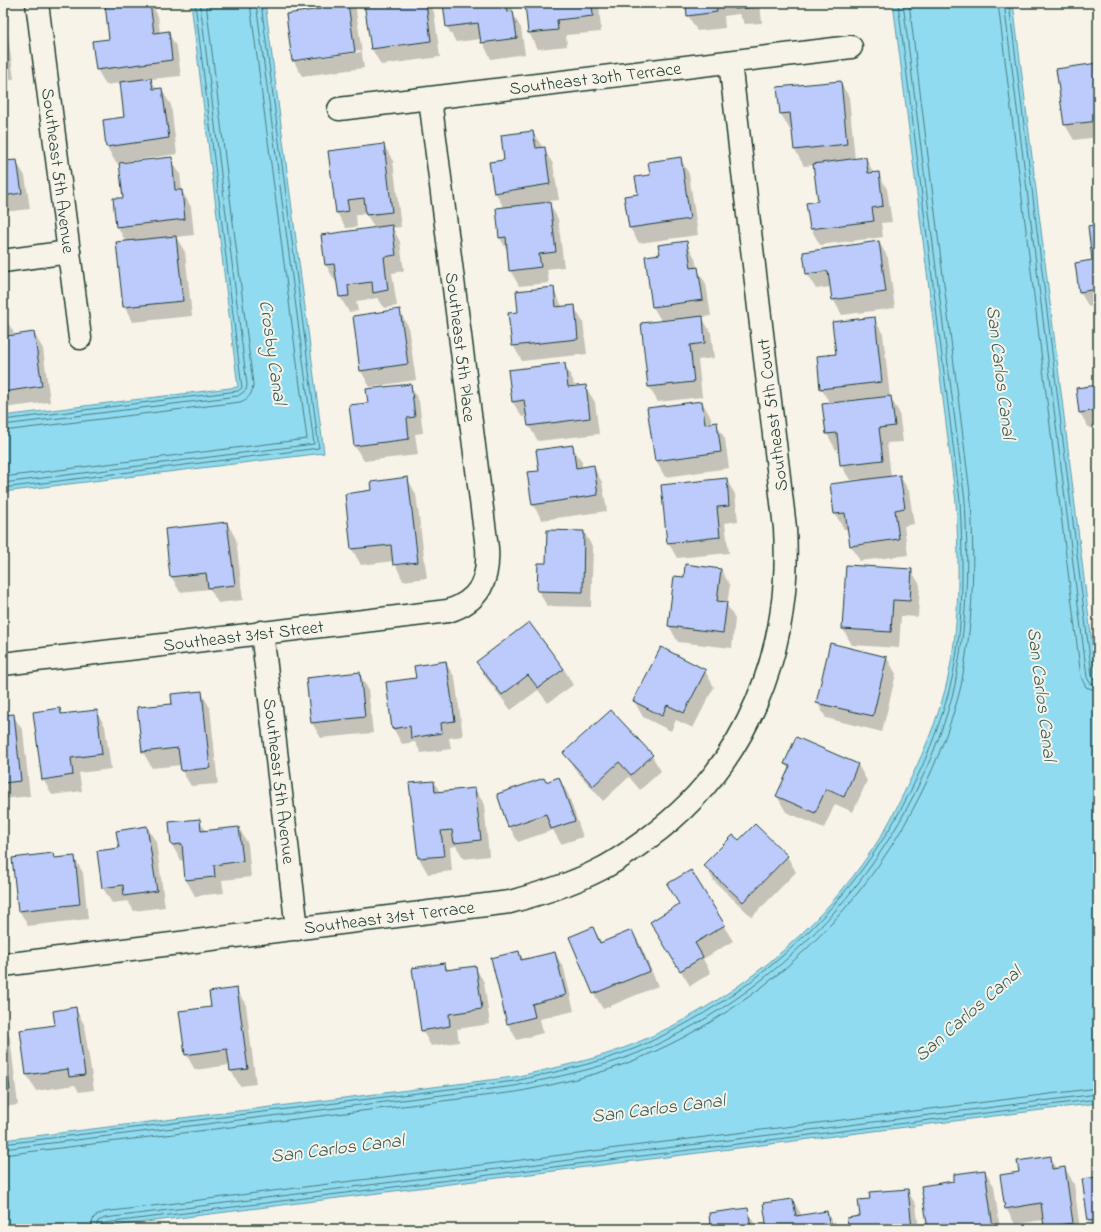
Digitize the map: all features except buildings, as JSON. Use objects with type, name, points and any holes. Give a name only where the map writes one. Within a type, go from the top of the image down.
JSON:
[{"type":"street","name":"Southeast 5th Avenue","points":[[37,3],[80,338]]},
{"type":"street","name":"Southeast 30th Terrace","points":[[339,109],[851,47]]},
{"type":"street","name":"Southeast 5th Court","points":[[726,758],[744,730],[755,707],[773,657],[784,606],[787,554],[730,62]]},
{"type":"street","name":"Southeast 5th Place","points":[[430,99],[487,548],[487,571],[484,583],[478,593]]},
{"type":"street","points":[[3,260],[69,252]]},
{"type":"street","name":"Southeast 31st Street","points":[[3,664],[448,611],[463,604],[478,593]]},
{"type":"street","name":"Southeast 5th Avenue","points":[[262,632],[297,929]]},
{"type":"street","name":"Southeast 31st Terrace","points":[[3,965],[510,902],[558,888],[603,868],[624,856],[664,827],[699,793],[726,758]]},
{"type":"water","name":"Crosby Canal","points":[[191,3],[265,3],[324,453],[3,492],[3,416],[238,387]]},
{"type":"water","name":"San Carlos Canal","points":[[893,3],[1013,3],[1098,692],[1098,1103],[90,1229],[3,1229],[3,1140],[514,1077],[605,1055],[634,1044],[670,1027],[705,1008],[738,986],[770,962],[800,936],[853,876],[876,844],[891,819],[926,745],[942,701],[950,667],[954,644],[958,596],[956,502]]}]
